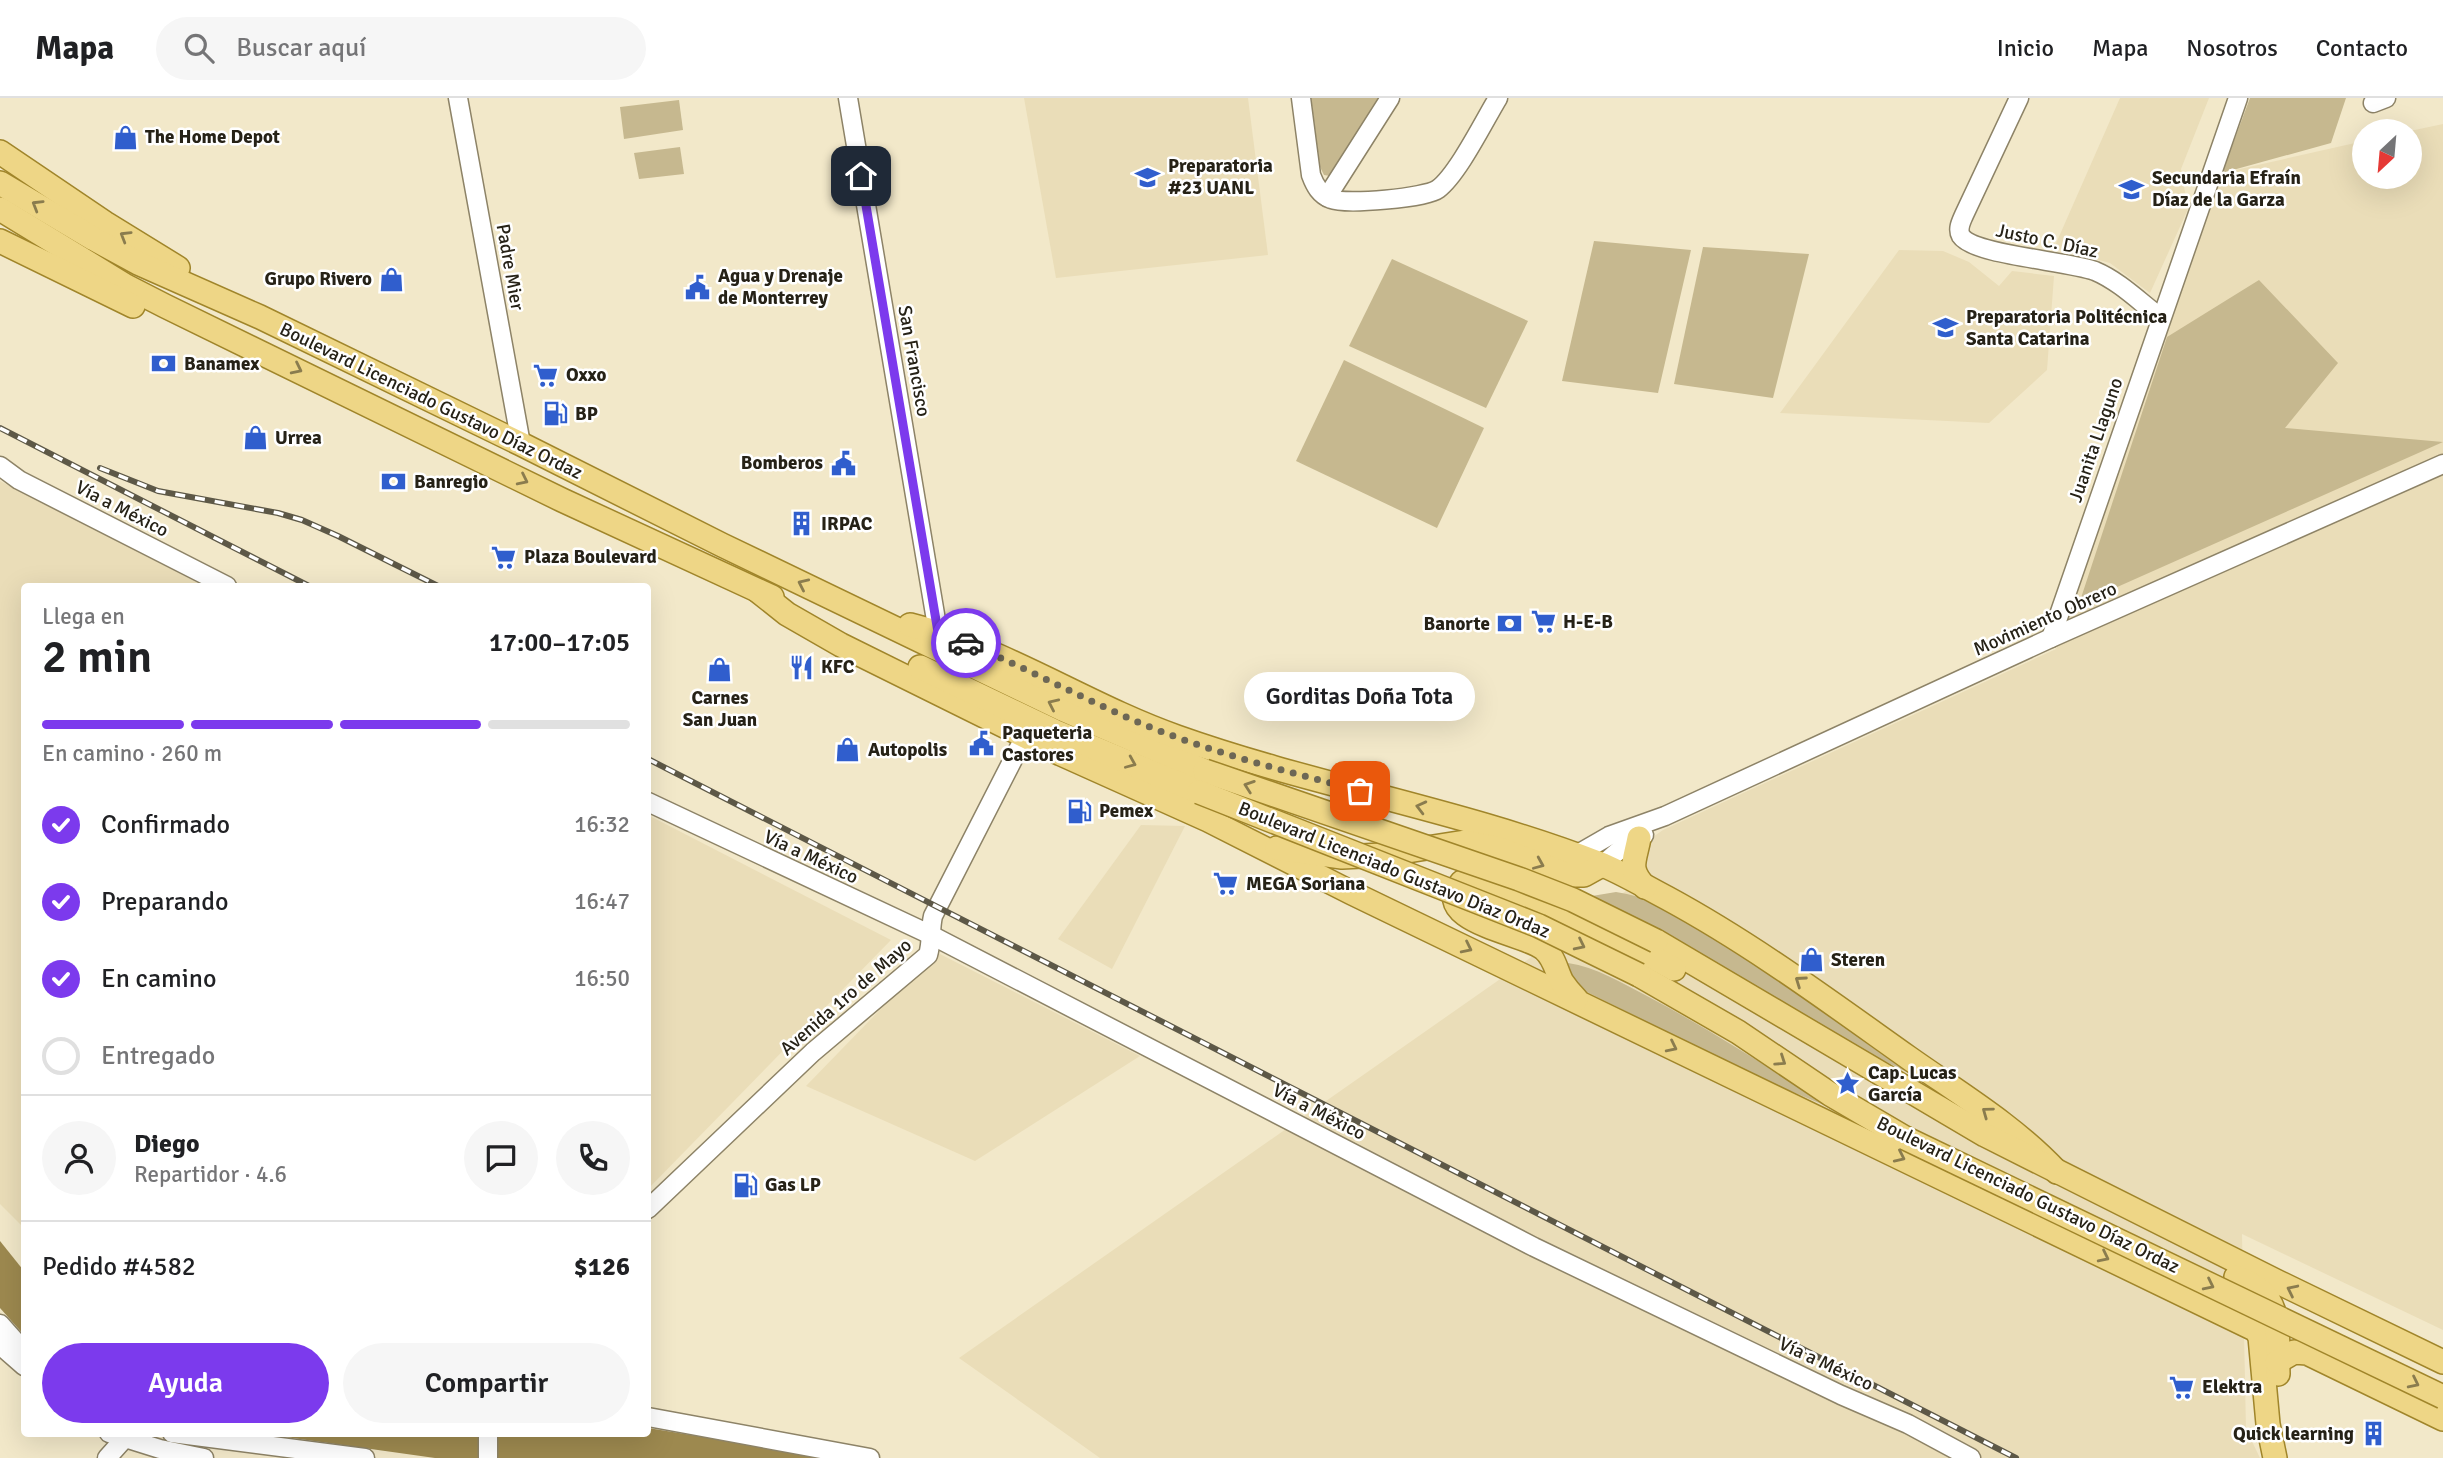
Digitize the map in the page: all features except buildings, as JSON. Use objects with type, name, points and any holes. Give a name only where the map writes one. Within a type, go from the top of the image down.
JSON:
[{"type":"main road","points":[[0,152],[104,223],[178,268],[222,301]]},
{"type":"main road","name":"Boulevard Licenciado Gustavo Díaz Ordaz","points":[[0,183],[138,263],[521,444],[1062,709],[1202,781],[1539,926],[1639,975],[1738,1032],[1830,1094],[1898,1134],[2443,1397]]},
{"type":"main road","name":"Boulevard Licenciado Gustavo Díaz Ordaz","points":[[0,209],[126,286],[562,500],[1054,731],[1202,781],[1519,879],[1573,900],[1656,941],[1948,1114],[2057,1172],[2443,1362]]},
{"type":"main road","points":[[0,241],[159,318],[201,333],[235,339]]},
{"type":"main road","name":"Boulevard Licenciado Gustavo Díaz Ordaz","points":[[758,591],[787,614],[841,645],[1772,1096]]},
{"type":"main road","name":"Boulevard Licenciado Gustavo Díaz Ordaz","points":[[864,614],[938,632],[1116,713],[1176,737],[1382,798],[1469,819],[1602,864],[1732,935],[1829,1000],[1987,1112],[2038,1151],[2057,1172]]},
{"type":"main road","points":[[1245,839],[1270,841],[1286,834],[1297,820],[1300,803],[1295,786],[1289,779],[1262,764]]},
{"type":"main road","points":[[1379,906],[1356,888],[1345,869],[1342,857],[1344,840],[1352,825],[1382,798]]},
{"type":"main road","points":[[1469,819],[1480,864]]},
{"type":"main road","points":[[1639,838],[1633,869],[1645,887]]},
{"type":"main road","points":[[1245,839],[1342,857],[1382,855],[1449,843],[1570,916],[1627,943],[1810,1046],[1848,1053]]},
{"type":"main road","points":[[1587,1006],[1576,999],[1564,985],[1550,955],[1539,945],[1475,921],[1457,908],[1454,901],[1462,882],[1470,880],[1480,864],[1513,853],[1568,875],[1584,875],[1602,864]]},
{"type":"main road","points":[[1772,1096],[1781,1093],[1836,1115],[1898,1134]]},
{"type":"main road","points":[[1772,1096],[2256,1330],[2260,1337],[2268,1424],[2275,1458]]},
{"type":"main road","name":"Boulevard Licenciado Gustavo Díaz Ordaz","points":[[2217,1252],[2219,1265],[2255,1287],[2271,1304],[2277,1351],[2280,1425],[2288,1458]]},
{"type":"main road","points":[[2315,1357],[2312,1352],[2312,1336],[2317,1326],[2327,1319],[2398,1341]]},
{"type":"main road","points":[[2277,1351],[2299,1351],[2315,1357],[2443,1419]]},
{"type":"street","name":"Padre Mier","points":[[458,98],[521,444]]},
{"type":"street","name":"San Francisco","points":[[848,98],[938,632]]},
{"type":"street","points":[[1301,98],[1314,184],[1327,197],[1342,202],[1387,199],[1436,191],[1453,171],[1498,98]]},
{"type":"street","points":[[1327,197],[1390,98]]},
{"type":"street","name":"Juanita Llaguno","points":[[2051,638],[2238,98]]},
{"type":"street","name":"Justo C. Díaz","points":[[2016,99],[1959,231],[1967,242],[1978,247],[2092,270],[2117,284],[2161,318]]},
{"type":"street","name":"Movimiento Obrero","points":[[1576,855],[1609,836],[1665,816],[2051,638],[2443,464]]},
{"type":"street","name":"Vía a México","points":[[0,466],[19,480],[221,583]]},
{"type":"street","name":"Avenida 1ro de Mayo","points":[[651,1206],[813,1052],[928,955],[933,916],[1025,736]]},
{"type":"street","name":"Vía a México","points":[[651,803],[931,935],[1534,1247],[1841,1395],[1908,1424],[1970,1458]]},
{"type":"street","name":"Movimiento Obrero","points":[[1602,864],[1656,826],[1665,816]]},
{"type":"street","points":[[0,1324],[21,1348]]},
{"type":"street","points":[[0,1345],[21,1363]]},
{"type":"street","points":[[651,1418],[870,1458]]},
{"type":"street","points":[[107,1458],[117,1437]]},
{"type":"street","points":[[121,1437],[204,1458]]},
{"type":"street","points":[[203,1437],[365,1458]]},
{"type":"street","points":[[488,1437],[488,1458]]},
{"type":"shaded area","name":"Preparatoria #23 UANL","points":[[1024,98],[1248,98],[1268,255],[1056,278]]},
{"type":"shaded area","points":[[1311,98],[1382,98],[1336,172],[1330,176],[1324,175],[1320,167]]},
{"type":"shaded area","name":"Secundaria Efraín Díaz de la Garza","points":[[2120,98],[2209,98],[2181,169],[2188,209],[2150,293],[2110,263],[2054,248]]},
{"type":"shaded area","points":[[2250,98],[2346,98],[2331,143],[2222,173]]},
{"type":"shaded area","points":[[679,100],[683,130],[624,139],[620,107]]},
{"type":"shaded area","points":[[2443,124],[2443,1330],[2242,1234],[2246,1429],[2260,1458],[1100,1458],[959,1358],[1643,879],[1644,843],[1663,830],[2056,649],[2109,489],[2222,173],[2352,144],[2352,189],[2422,189],[2422,128]]},
{"type":"shaded area","points":[[680,147],[684,174],[639,179],[634,153]]},
{"type":"shaded area","points":[[1594,241],[1691,250],[1658,393],[1562,381]]},
{"type":"shaded area","points":[[1703,247],[1809,254],[1773,398],[1674,384]]},
{"type":"shaded area","name":"Preparatoria Politécnica Santa Catarina","points":[[1899,250],[1943,251],[1969,262],[1999,286],[2012,271],[2054,276],[2047,370],[1989,423],[1780,413]]},
{"type":"shaded area","points":[[1392,259],[1528,321],[1486,408],[1349,346]]},
{"type":"shaded area","points":[[2259,280],[2338,363],[2285,428],[2443,442],[2079,604],[2167,337]]},
{"type":"shaded area","points":[[1344,360],[1484,428],[1437,528],[1296,461]]},
{"type":"shaded area","points":[[0,481],[198,583],[21,583],[21,1225],[0,1204]]},
{"type":"shaded area","points":[[651,817],[891,940],[651,1186]]},
{"type":"shaded area","points":[[1141,825],[1185,826],[1112,969],[1058,939]]},
{"type":"shaded area","points":[[1616,892],[1659,904],[1721,937],[1890,1053],[1913,1075],[1868,1053],[1592,896]]},
{"type":"shaded area","points":[[936,952],[1140,1056],[975,1161],[806,1086]]},
{"type":"shaded area","points":[[1568,963],[1609,976],[1671,1009],[1831,1108],[1764,1080],[1581,989],[1573,982],[1564,965]]},
{"type":"shaded area","points":[[0,1241],[21,1267],[21,1332],[0,1308]]},
{"type":"shaded area","points":[[651,1428],[833,1458],[435,1458],[285,1437],[651,1437]]},
{"type":"railway","points":[[0,428],[303,583]]},
{"type":"railway","points":[[100,468],[158,491],[278,513],[302,520],[432,583]]},
{"type":"railway","points":[[651,761],[2016,1458]]},
{"type":"way so far","points":[[966,643],[1105,708],[1176,737],[1360,791]]},
{"type":"place","name":"The Home Depot","points":[[125,137]]},
{"type":"place","name":"Preparatoria #23 UANL","points":[[1148,177]]},
{"type":"place","name":"Secundaria Efraín Díaz de la Garza","points":[[2132,189]]},
{"type":"place","name":"Grupo Rivero","points":[[392,279]]},
{"type":"place","name":"Agua y Drenaje de Monterrey","points":[[698,287]]},
{"type":"place","name":"Preparatoria Politécnica Santa Catarina","points":[[1946,328]]},
{"type":"place","name":"Banamex","points":[[164,364]]},
{"type":"place","name":"Oxxo","points":[[546,375]]},
{"type":"place","name":"BP","points":[[555,414]]},
{"type":"place","name":"Urrea","points":[[255,438]]},
{"type":"place","name":"Bomberos","points":[[843,463]]},
{"type":"place","name":"Banregio","points":[[394,482]]},
{"type":"place","name":"IRPAC","points":[[801,524]]},
{"type":"place","name":"Plaza Boulevard","points":[[504,557]]},
{"type":"place","name":"H-E-B","points":[[1543,622]]},
{"type":"place","name":"Banorte","points":[[1510,624]]},
{"type":"place","name":"KFC","points":[[801,667]]},
{"type":"place","name":"Carnes San Juan","points":[[720,670]]},
{"type":"place","name":"Paqueteria Castores","points":[[982,744]]},
{"type":"place","name":"Autopolis","points":[[848,750]]},
{"type":"place","name":"Gorditas Doña Tota","points":[[1360,791]]},
{"type":"place","name":"Pemex","points":[[1079,811]]},
{"type":"place","name":"MEGA Soriana","points":[[1226,884]]},
{"type":"place","name":"Steren","points":[[1811,960]]},
{"type":"place","name":"Cap. Lucas García","points":[[1848,1084]]},
{"type":"place","name":"Gas LP","points":[[745,1185]]},
{"type":"place","name":"Elektra","points":[[2182,1387]]},
{"type":"place","name":"Quick learning","points":[[2374,1434]]},
{"type":"route","points":[[861,176],[938,632],[966,643]]}]
